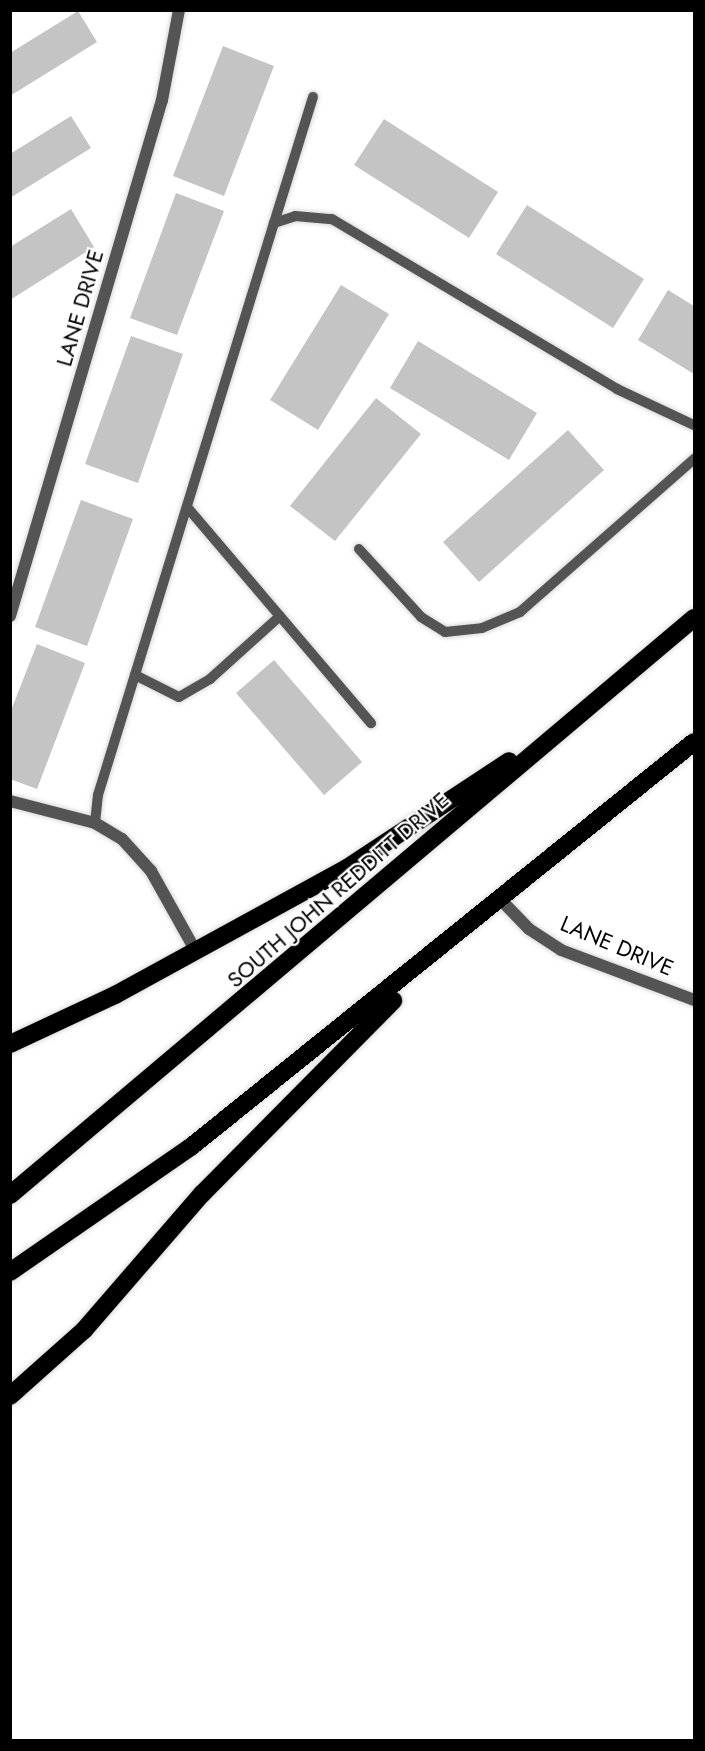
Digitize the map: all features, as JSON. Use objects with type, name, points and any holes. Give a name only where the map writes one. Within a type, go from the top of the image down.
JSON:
[{"type":"highway","name":"SOUTH JOHN REDDITT DRIVE","points":[[10,1195],[248,999],[694,618]]},
{"type":"highway","points":[[10,1044],[115,995],[194,948],[347,868],[576,717]]},
{"type":"highway","points":[[10,1272],[192,1146],[446,946],[694,742]]},
{"type":"highway","points":[[10,1396],[84,1330],[202,1194],[446,946]]},
{"type":"street","name":"LANE DRIVE","points":[[10,616],[162,100],[179,10]]},
{"type":"street","points":[[10,801],[95,823],[122,839],[151,872],[194,948]]},
{"type":"street","name":"LANE DRIVE","points":[[501,900],[529,929],[561,950],[694,1000]]},
{"type":"lane","points":[[95,823],[98,795],[313,97]]},
{"type":"lane","points":[[274,224],[295,216],[332,219],[616,389],[694,425]]},
{"type":"lane","points":[[359,549],[421,617],[445,632],[482,628],[520,612],[694,459]]},
{"type":"lane","points":[[187,507],[371,723]]},
{"type":"lane","points":[[135,675],[179,697],[210,679],[280,616]]},
{"type":"building","points":[[78,11],[97,42],[10,96],[10,53]]},
{"type":"building","points":[[223,46],[274,66],[224,196],[173,176]]},
{"type":"building","points":[[71,116],[91,148],[10,198],[10,154]]},
{"type":"building","points":[[384,119],[498,192],[469,238],[354,165]]},
{"type":"building","points":[[176,193],[224,211],[177,335],[130,318]]},
{"type":"building","points":[[527,205],[644,279],[613,328],[496,254]]},
{"type":"building","points":[[71,209],[94,247],[10,300],[10,247]]},
{"type":"building","points":[[341,285],[389,314],[318,430],[270,400]]},
{"type":"building","points":[[668,290],[694,306],[694,374],[638,340]]},
{"type":"building","points":[[131,336],[183,354],[138,483],[85,464]]},
{"type":"building","points":[[418,341],[537,413],[509,460],[390,388]]},
{"type":"building","points":[[376,398],[421,434],[335,541],[290,506]]},
{"type":"building","points":[[568,430],[604,470],[479,582],[443,542]]},
{"type":"building","points":[[81,500],[133,519],[87,646],[35,627]]},
{"type":"building","points":[[37,644],[85,663],[37,789],[10,779],[10,713]]},
{"type":"building","points":[[274,660],[362,762],[324,795],[236,693]]}]
